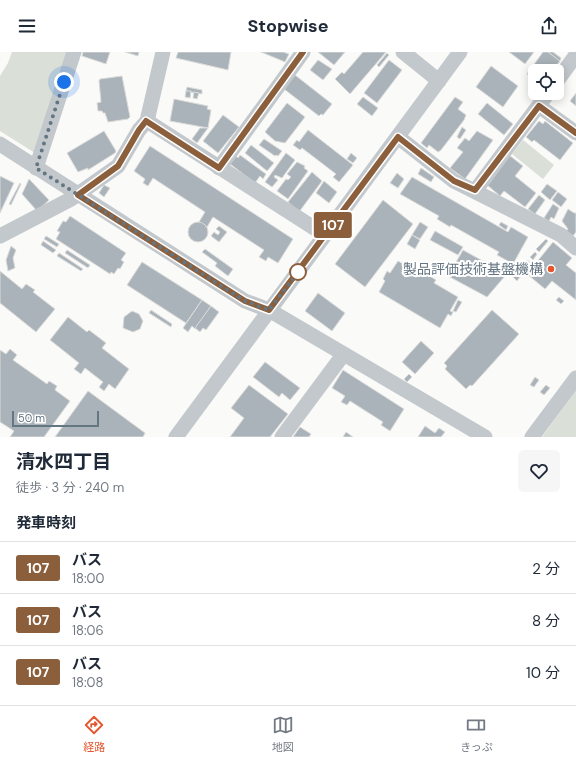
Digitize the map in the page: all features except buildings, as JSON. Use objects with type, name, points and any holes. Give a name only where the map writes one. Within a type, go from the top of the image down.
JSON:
[{"type":"street","points":[[36,168],[74,52]]},
{"type":"street","points":[[0,236],[47,213],[78,195],[118,166],[146,121],[163,52]]},
{"type":"street","points":[[219,168],[303,52]]},
{"type":"street","points":[[403,52],[439,81]]},
{"type":"street","points":[[176,437],[460,52]]},
{"type":"street","points":[[564,71],[576,55]]},
{"type":"street","points":[[475,190],[543,100]]},
{"type":"street","points":[[539,106],[576,133]]},
{"type":"street","points":[[146,121],[325,235]]},
{"type":"street","points":[[398,137],[454,181],[475,190],[561,235],[576,248]]},
{"type":"street","points":[[0,144],[245,301],[269,310],[343,355],[485,437]]},
{"type":"street","points":[[282,437],[343,355]]},
{"type":"street","points":[[532,437],[576,378]]},
{"type":"shaded area","points":[[12,52],[68,52],[35,153],[0,131],[0,76],[8,63]]},
{"type":"shaded area","points":[[523,140],[554,165],[543,179],[512,154]]},
{"type":"shaded area","points":[[576,390],[576,437],[542,437]]},
{"type":"bus line","name":"107","points":[[303,52],[219,168],[146,121],[118,166],[78,195],[245,301],[269,310],[398,137],[454,181],[475,190],[539,106],[576,133]]},
{"type":"place","name":"製品評価技術基盤機構","points":[[551,269]]},
{"type":"route","points":[[64,82],[36,168],[245,301],[269,310],[298,272]]}]
